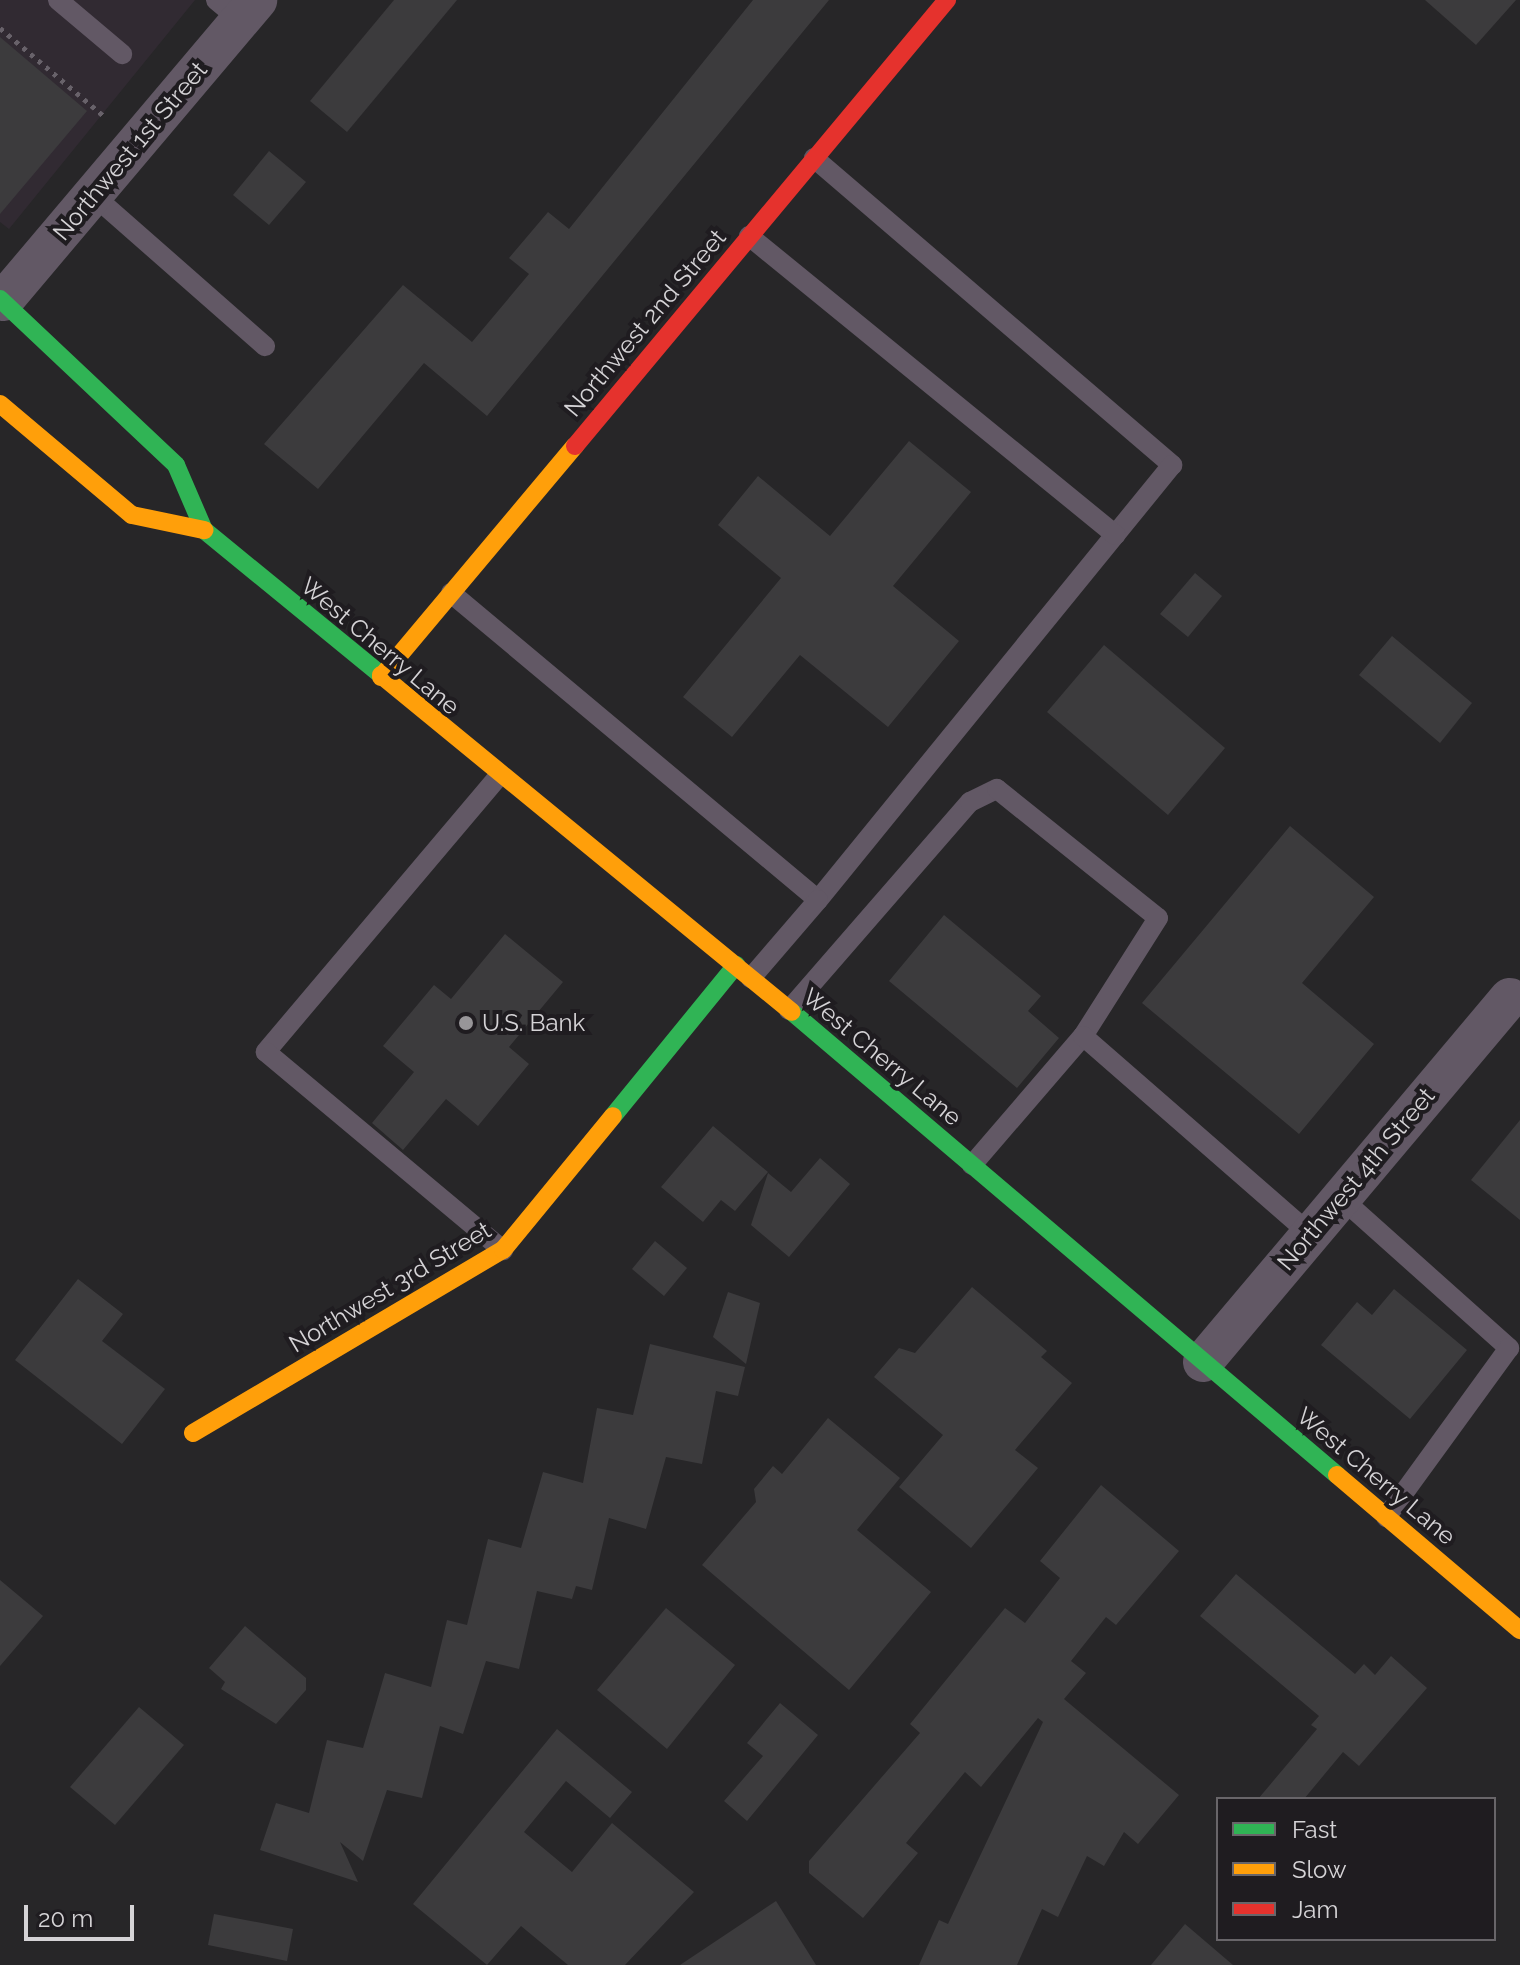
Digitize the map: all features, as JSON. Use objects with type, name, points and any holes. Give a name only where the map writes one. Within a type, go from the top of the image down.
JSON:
[{"type":"main road","name":"Northwest 2nd Street","points":[[381,677],[947,0]]},
{"type":"main road","name":"West Cherry Lane","points":[[1,300],[176,465],[204,530],[498,777],[744,971],[1520,1630]]},
{"type":"main road","name":"West Cherry Lane","points":[[0,404],[132,515],[204,530]]},
{"type":"main road","name":"Northwest 3rd Street","points":[[193,1433],[503,1250],[744,971]]},
{"type":"street","name":"Northwest 1st Street","points":[[1,300],[93,195],[238,7]]},
{"type":"street","name":"Northwest 4th Street","points":[[1203,1362],[1510,998]]},
{"type":"lane","points":[[58,0],[122,54]]},
{"type":"lane","points":[[744,971],[818,900],[1172,465],[814,158]]},
{"type":"lane","points":[[93,195],[265,346]]},
{"type":"lane","points":[[749,236],[1115,535]]},
{"type":"lane","points":[[451,593],[818,900]]},
{"type":"lane","points":[[498,777],[266,1052],[503,1250]]},
{"type":"lane","points":[[789,1010],[970,802],[997,789],[1158,918],[1083,1036],[972,1165]]},
{"type":"lane","points":[[1083,1036],[1310,1234]]},
{"type":"lane","points":[[1340,1197],[1509,1348],[1386,1517]]},
{"type":"path","points":[[0,28],[113,124]]},
{"type":"shaded area","points":[[0,0],[195,0],[9,229],[0,222]]},
{"type":"building","points":[[394,0],[457,0],[347,132],[310,101]]},
{"type":"building","points":[[753,0],[829,0],[487,416],[424,363],[318,489],[264,444],[403,285],[472,342],[529,274],[509,258],[548,212],[569,229]]},
{"type":"building","points":[[1425,0],[1516,0],[1476,45]]},
{"type":"building","points":[[0,37],[87,111],[0,214]]},
{"type":"building","points":[[269,151],[306,182],[269,225],[233,195]]},
{"type":"building","points":[[909,441],[971,492],[893,586],[959,641],[888,727],[800,655],[732,737],[683,697],[781,578],[718,525],[758,476],[830,536]]},
{"type":"building","points":[[1195,573],[1222,596],[1188,637],[1160,614]]},
{"type":"building","points":[[1392,636],[1472,703],[1440,743],[1359,675]]},
{"type":"building","points":[[1104,645],[1225,748],[1168,815],[1047,712]]},
{"type":"building","points":[[1290,826],[1374,897],[1302,983],[1374,1044],[1299,1134],[1142,1003]]},
{"type":"building","points":[[944,915],[1041,996],[1028,1011],[1059,1038],[1017,1088],[889,981]]},
{"type":"building","name":"U.S. Bank","points":[[505,934],[563,982],[509,1047],[529,1064],[478,1126],[446,1099],[403,1150],[372,1123],[414,1072],[383,1046],[434,985],[451,999]]},
{"type":"building","points":[[1520,1120],[1520,1220],[1471,1180]]},
{"type":"building","points":[[713,1126],[768,1172],[735,1211],[721,1200],[703,1222],[661,1187]]},
{"type":"building","points":[[820,1158],[850,1184],[789,1257],[751,1225],[768,1173],[791,1192]]},
{"type":"building","points":[[655,1241],[687,1268],[664,1296],[632,1269]]},
{"type":"building","points":[[78,1279],[123,1314],[102,1341],[165,1389],[122,1444],[15,1360]]},
{"type":"building","points":[[972,1287],[1047,1351],[1041,1357],[1072,1383],[1015,1450],[1038,1468],[971,1548],[899,1487],[943,1435],[874,1377],[899,1348],[915,1353]]},
{"type":"building","points":[[1394,1289],[1467,1350],[1410,1419],[1321,1345],[1357,1302],[1372,1315]]},
{"type":"building","points":[[728,1292],[760,1303],[746,1364],[713,1337]]},
{"type":"building","points":[[650,1344],[745,1367],[738,1396],[716,1391],[702,1464],[666,1457],[646,1529],[609,1518],[592,1590],[576,1586],[572,1599],[537,1591],[519,1669],[486,1661],[463,1734],[440,1726],[422,1798],[387,1790],[363,1861],[340,1842],[358,1882],[260,1850],[276,1803],[309,1813],[327,1740],[363,1748],[385,1673],[431,1687],[447,1620],[467,1625],[488,1539],[521,1548],[543,1472],[583,1483],[597,1408],[633,1415]]},
{"type":"building","points":[[828,1418],[900,1478],[857,1530],[931,1592],[849,1690],[702,1565],[756,1502],[754,1489],[773,1466],[782,1474]]},
{"type":"building","points":[[1101,1485],[1179,1551],[1116,1625],[1106,1617],[1071,1661],[1086,1673],[1064,1699],[1179,1795],[1138,1844],[1124,1832],[1104,1866],[1087,1856],[1058,1917],[1042,1909],[1017,1965],[919,1965],[939,1920],[948,1924],[1043,1722],[1038,1718],[981,1787],[965,1772],[906,1843],[918,1853],[863,1918],[809,1873],[809,1861],[920,1733],[910,1724],[1005,1608],[1025,1623],[1060,1578],[1040,1561]]},
{"type":"building","points":[[1236,1574],[1355,1674],[1364,1664],[1375,1675],[1391,1656],[1427,1688],[1359,1766],[1343,1752],[1306,1797],[1260,1797],[1317,1729],[1311,1725],[1319,1716],[1200,1616]]},
{"type":"building","points":[[0,1580],[43,1616],[0,1666]]},
{"type":"building","points":[[666,1608],[735,1665],[667,1749],[597,1690]]},
{"type":"building","points":[[245,1626],[306,1678],[306,1690],[276,1724],[221,1689],[225,1682],[209,1668]]},
{"type":"building","points":[[780,1703],[818,1735],[747,1821],[724,1801],[763,1756],[747,1743]]},
{"type":"building","points":[[139,1707],[184,1745],[115,1825],[70,1787]]},
{"type":"building","points":[[557,1729],[632,1792],[610,1818],[566,1781],[524,1832],[572,1872],[612,1823],[694,1892],[625,1965],[568,1965],[521,1926],[487,1965],[413,1904]]},
{"type":"building","points":[[776,1901],[816,1965],[680,1965]]},
{"type":"building","points":[[214,1914],[293,1929],[287,1961],[208,1945]]},
{"type":"building","points":[[1185,1924],[1233,1965],[1151,1965]]},
{"type":"traffic: fast","points":[[0,299],[176,465],[204,530],[381,675]]},
{"type":"traffic: fast","points":[[613,1116],[736,965]]},
{"type":"traffic: fast","points":[[792,1012],[1337,1475]]},
{"type":"traffic: slow","points":[[0,404],[132,515],[204,530]]},
{"type":"traffic: slow","points":[[381,677],[575,446]]},
{"type":"traffic: slow","points":[[381,675],[792,1012]]},
{"type":"traffic: slow","points":[[193,1433],[503,1250],[613,1116]]},
{"type":"traffic: slow","points":[[1337,1475],[1520,1630]]},
{"type":"traffic: jam","points":[[575,446],[947,0]]},
{"type":"place","name":"U.S. Bank","points":[[466,1023]]}]
